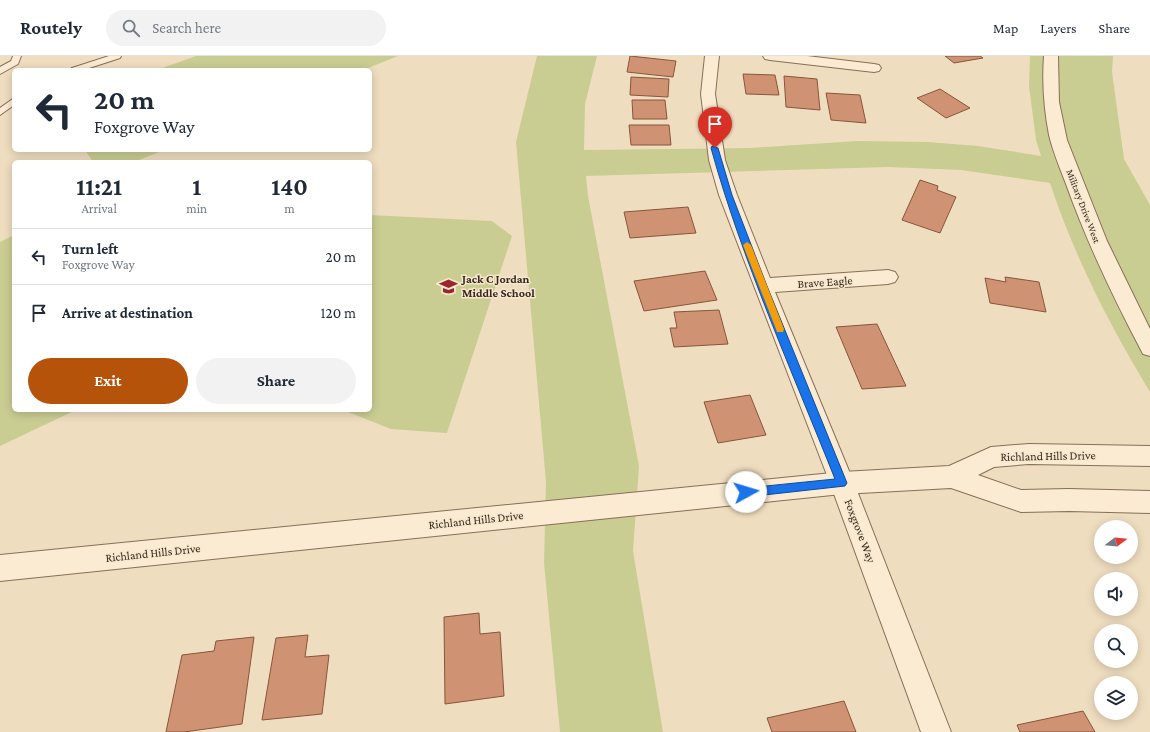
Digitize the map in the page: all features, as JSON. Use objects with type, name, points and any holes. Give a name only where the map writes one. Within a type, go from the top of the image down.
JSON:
[{"type":"street","name":"Foxgrove Way","points":[[712,56],[708,94],[712,135],[717,160],[728,195],[842,483],[936,732]]},
{"type":"street","points":[[770,56],[874,68]]},
{"type":"street","name":"Military Drive West","points":[[1051,56],[1050,72],[1056,130],[1082,205],[1126,304],[1150,348]]},
{"type":"street","name":"Brave Eagle","points":[[763,286],[888,277]]},
{"type":"street","name":"Richland Hills Drive","points":[[952,477],[991,457],[1064,454],[1150,456]]},
{"type":"street","name":"Richland Hills Drive","points":[[0,568],[842,483],[952,477],[1021,501],[1069,500],[1150,502]]},
{"type":"lane","points":[[0,71],[15,62],[18,57],[17,56]]},
{"type":"lane","points":[[78,68],[94,59],[117,56]]},
{"type":"lane","points":[[0,112],[12,103]]},
{"type":"green space","points":[[196,56],[398,56],[368,68],[163,68]]},
{"type":"green space","points":[[537,56],[597,56],[585,104],[584,150],[750,148],[857,141],[928,142],[978,146],[1041,156],[1036,140],[1029,86],[1030,56],[1113,56],[1112,72],[1124,159],[1150,205],[1150,392],[1121,342],[1094,290],[1070,237],[1050,183],[961,170],[888,167],[586,176],[588,196],[639,466],[633,551],[663,732],[560,732],[544,563],[546,482],[516,142]]},
{"type":"green space","points":[[86,152],[159,152],[139,160],[92,160]]},
{"type":"green space","points":[[372,215],[492,221],[512,236],[447,433],[391,429],[348,412],[372,412]]},
{"type":"green space","points":[[12,236],[12,412],[72,412],[0,446],[0,242]]},
{"type":"building","points":[[630,56],[676,61],[673,77],[627,72]]},
{"type":"building","points":[[945,56],[980,56],[983,58],[954,63]]},
{"type":"building","points":[[743,74],[775,75],[779,95],[746,94]]},
{"type":"building","points":[[784,76],[817,79],[820,110],[786,107]]},
{"type":"building","points":[[631,77],[669,79],[668,97],[630,95]]},
{"type":"building","points":[[940,89],[970,108],[946,118],[917,98]]},
{"type":"building","points":[[826,93],[860,95],[866,123],[831,120]]},
{"type":"building","points":[[632,100],[665,100],[667,119],[633,119]]},
{"type":"building","points":[[629,125],[669,125],[671,145],[631,145]]},
{"type":"building","points":[[920,180],[938,186],[937,190],[956,197],[940,233],[902,220]]},
{"type":"building","points":[[688,207],[696,233],[630,238],[624,212]]},
{"type":"building","points":[[705,271],[717,300],[644,311],[634,281]]},
{"type":"building","points":[[1005,277],[1039,282],[1046,312],[990,303],[985,278],[1006,282]]},
{"type":"building","points":[[719,310],[728,344],[674,347],[670,328],[677,328],[674,312]]},
{"type":"building","points":[[877,324],[906,386],[862,389],[836,327]]},
{"type":"building","points":[[750,395],[766,435],[718,443],[704,402]]},
{"type":"building","points":[[479,613],[480,634],[500,632],[504,696],[445,704],[444,617]]},
{"type":"building","points":[[308,635],[305,657],[329,655],[322,714],[262,720],[276,638]]},
{"type":"building","points":[[254,637],[242,724],[184,732],[166,732],[182,655],[214,651],[216,641]]},
{"type":"building","points":[[844,701],[856,732],[772,732],[767,718]]},
{"type":"building","points":[[1083,711],[1095,732],[1020,732],[1017,725]]},
{"type":"slow traffic","points":[[747,245],[780,329]]},
{"type":"place","name":"Jack C Jordan Middle School","points":[[449,286]]},
{"type":"route","points":[[715,148],[717,160],[728,195],[842,483],[746,492]]}]
